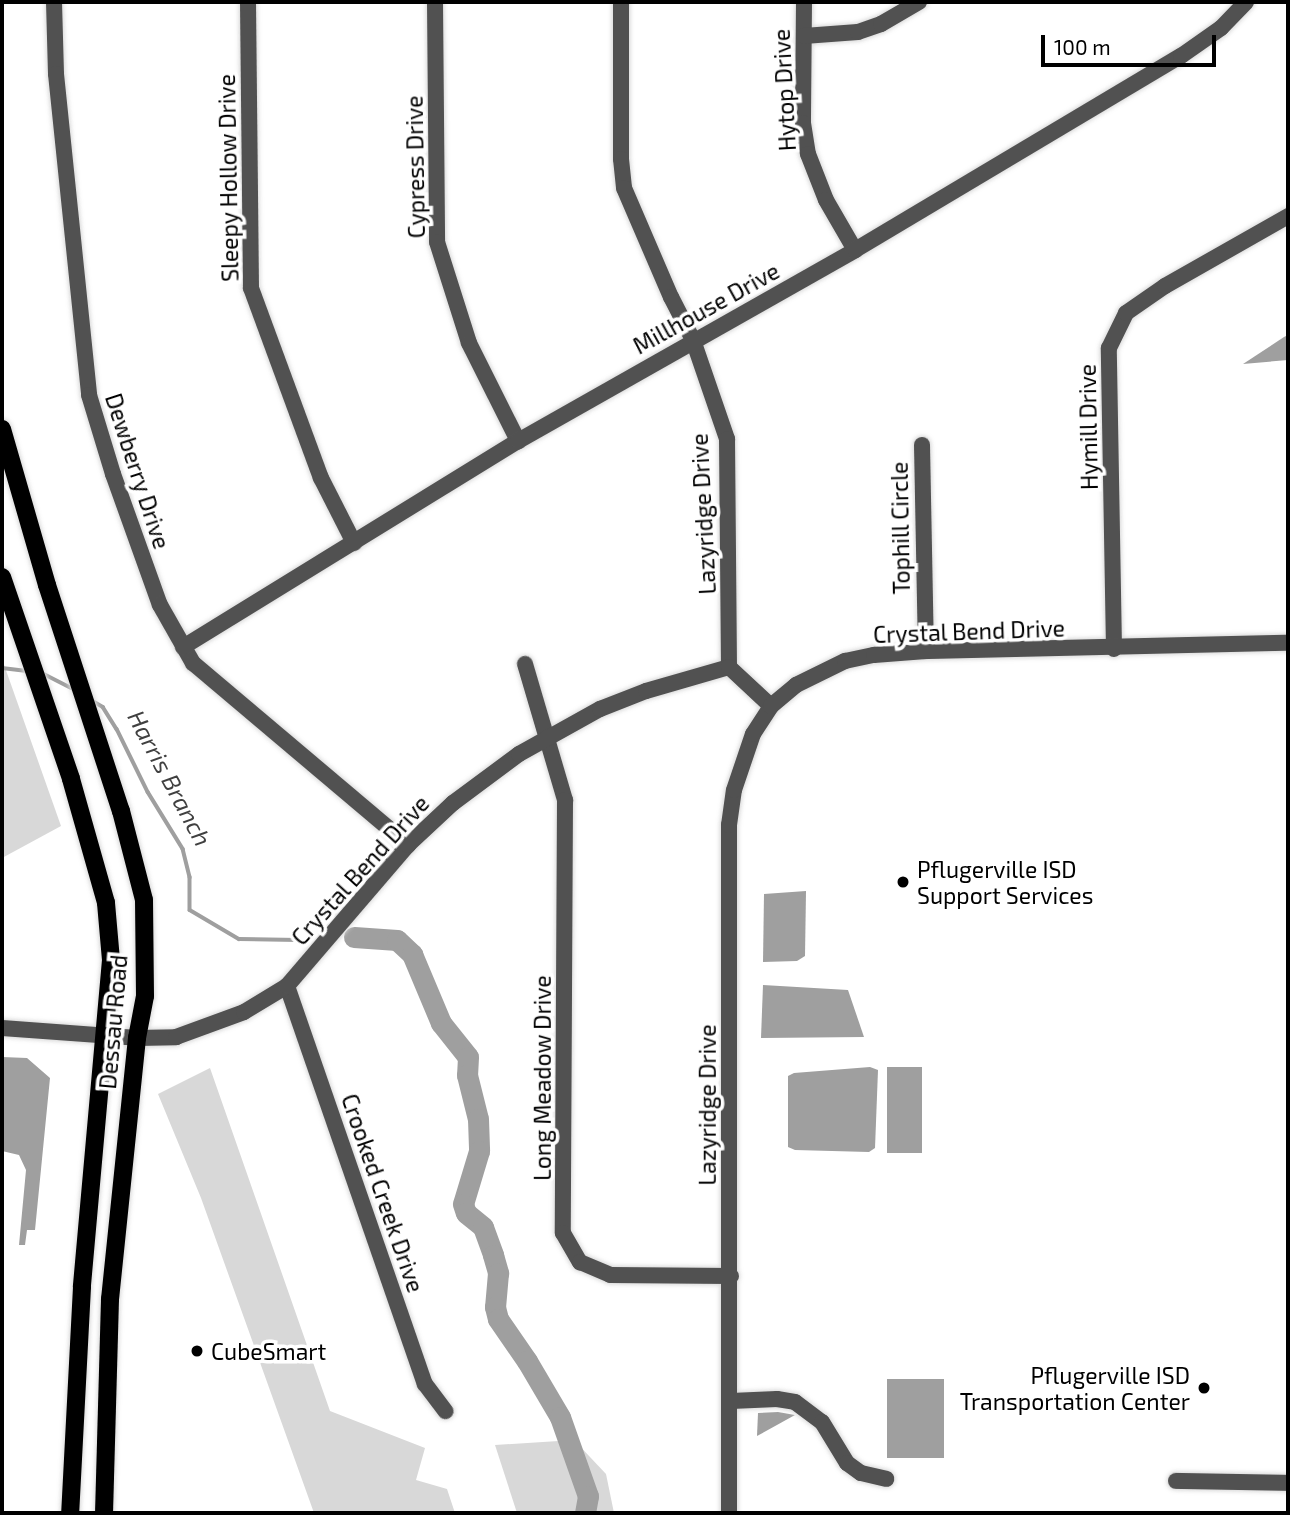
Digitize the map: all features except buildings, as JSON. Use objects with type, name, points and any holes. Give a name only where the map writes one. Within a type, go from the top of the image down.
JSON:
[{"type":"main road","name":"Dessau Road","points":[[2,429],[47,584],[121,811],[144,904],[145,996],[137,1038],[110,1299],[104,1513]]},
{"type":"main road","name":"Dessau Road","points":[[3,583],[56,738],[106,903],[111,960],[82,1287],[69,1513]]},
{"type":"street","name":"Dewberry Drive","points":[[54,2],[56,74],[89,395],[139,551],[160,605],[193,663],[408,845]]},
{"type":"street","name":"Sleepy Hollow Drive","points":[[248,2],[251,288],[321,478],[354,543]]},
{"type":"street","name":"Cypress Drive","points":[[435,2],[437,242],[470,343],[518,441]]},
{"type":"street","name":"Lazyridge Drive","points":[[621,2],[621,159],[624,188],[665,285],[693,340],[727,439],[729,667]]},
{"type":"street","name":"Hytop Drive","points":[[804,2],[803,123],[808,154],[822,191],[855,250]]},
{"type":"street","points":[[804,36],[858,33],[881,24],[919,2]]},
{"type":"street","name":"Millhouse Drive","points":[[183,647],[518,441],[855,250],[1181,56],[1221,28],[1246,2]]},
{"type":"street","name":"Hymill Drive","points":[[1114,649],[1109,348],[1126,313],[1166,286],[1288,216]]},
{"type":"street","name":"Tophill Circle","points":[[922,445],[926,651]]},
{"type":"street","name":"Crystal Bend Drive","points":[[771,706],[817,673],[874,655],[926,651],[1114,649],[1288,643]]},
{"type":"street","name":"Long Meadow Drive","points":[[525,664],[565,800],[563,1233],[580,1262],[610,1275],[731,1276]]},
{"type":"street","points":[[729,667],[771,706]]},
{"type":"street","name":"Crystal Bend Drive","points":[[2,1028],[137,1038],[176,1037],[244,1012],[287,986],[408,845],[485,777],[600,709],[646,691],[729,667]]},
{"type":"street","name":"Lazyridge Drive","points":[[729,1513],[730,825],[742,761],[753,734],[771,706]]},
{"type":"street","name":"Crooked Creek Drive","points":[[287,986],[425,1384],[445,1411]]},
{"type":"street","points":[[731,1401],[777,1399],[794,1402],[822,1422],[847,1463],[861,1473],[887,1479]]},
{"type":"street","points":[[1176,1481],[1288,1483]]},
{"type":"shaded area","points":[[1288,335],[1288,360],[1243,364],[1284,337]]},
{"type":"shaded area","points":[[2,659],[61,826],[2,858]]},
{"type":"shaded area","points":[[806,891],[805,956],[797,961],[763,962],[764,894]]},
{"type":"shaded area","points":[[763,985],[848,990],[864,1037],[761,1038]]},
{"type":"shaded area","points":[[2,1057],[27,1058],[50,1078],[35,1230],[27,1230],[25,1245],[19,1245],[26,1170],[19,1155],[2,1151]]},
{"type":"shaded area","points":[[870,1067],[878,1070],[875,1148],[869,1152],[795,1150],[788,1147],[788,1076],[794,1073]]},
{"type":"shaded area","points":[[887,1067],[922,1067],[922,1153],[887,1153]]},
{"type":"shaded area","points":[[210,1068],[330,1411],[425,1448],[416,1480],[447,1489],[455,1513],[314,1513],[201,1198],[158,1094]]},
{"type":"shaded area","points":[[887,1379],[944,1379],[944,1458],[887,1458]]},
{"type":"shaded area","points":[[758,1413],[795,1415],[757,1436]]},
{"type":"shaded area","points":[[574,1440],[606,1474],[614,1513],[517,1513],[495,1445]]},
{"type":"waterway","name":"Harris Branch","points":[[2,668],[27,671]]},
{"type":"waterway","name":"Harris Branch","points":[[42,673],[75,690]]},
{"type":"waterway","name":"Harris Branch","points":[[91,700],[103,707],[117,729],[148,792],[183,849],[190,877],[190,910],[239,939],[298,940]]},
{"type":"waterway","name":"Harris Branch","points":[[354,937],[397,940],[412,954],[441,1023],[468,1057],[467,1075],[478,1119],[479,1151],[463,1204],[466,1213],[483,1227],[493,1255],[498,1273],[495,1307],[498,1319],[560,1417],[588,1496],[585,1513]]},
{"type":"place","name":"Pflugerville ISD Support Services","points":[[903,882]]},
{"type":"place","name":"CubeSmart","points":[[197,1351]]},
{"type":"place","name":"Pflugerville ISD Transportation Center","points":[[1204,1388]]}]
